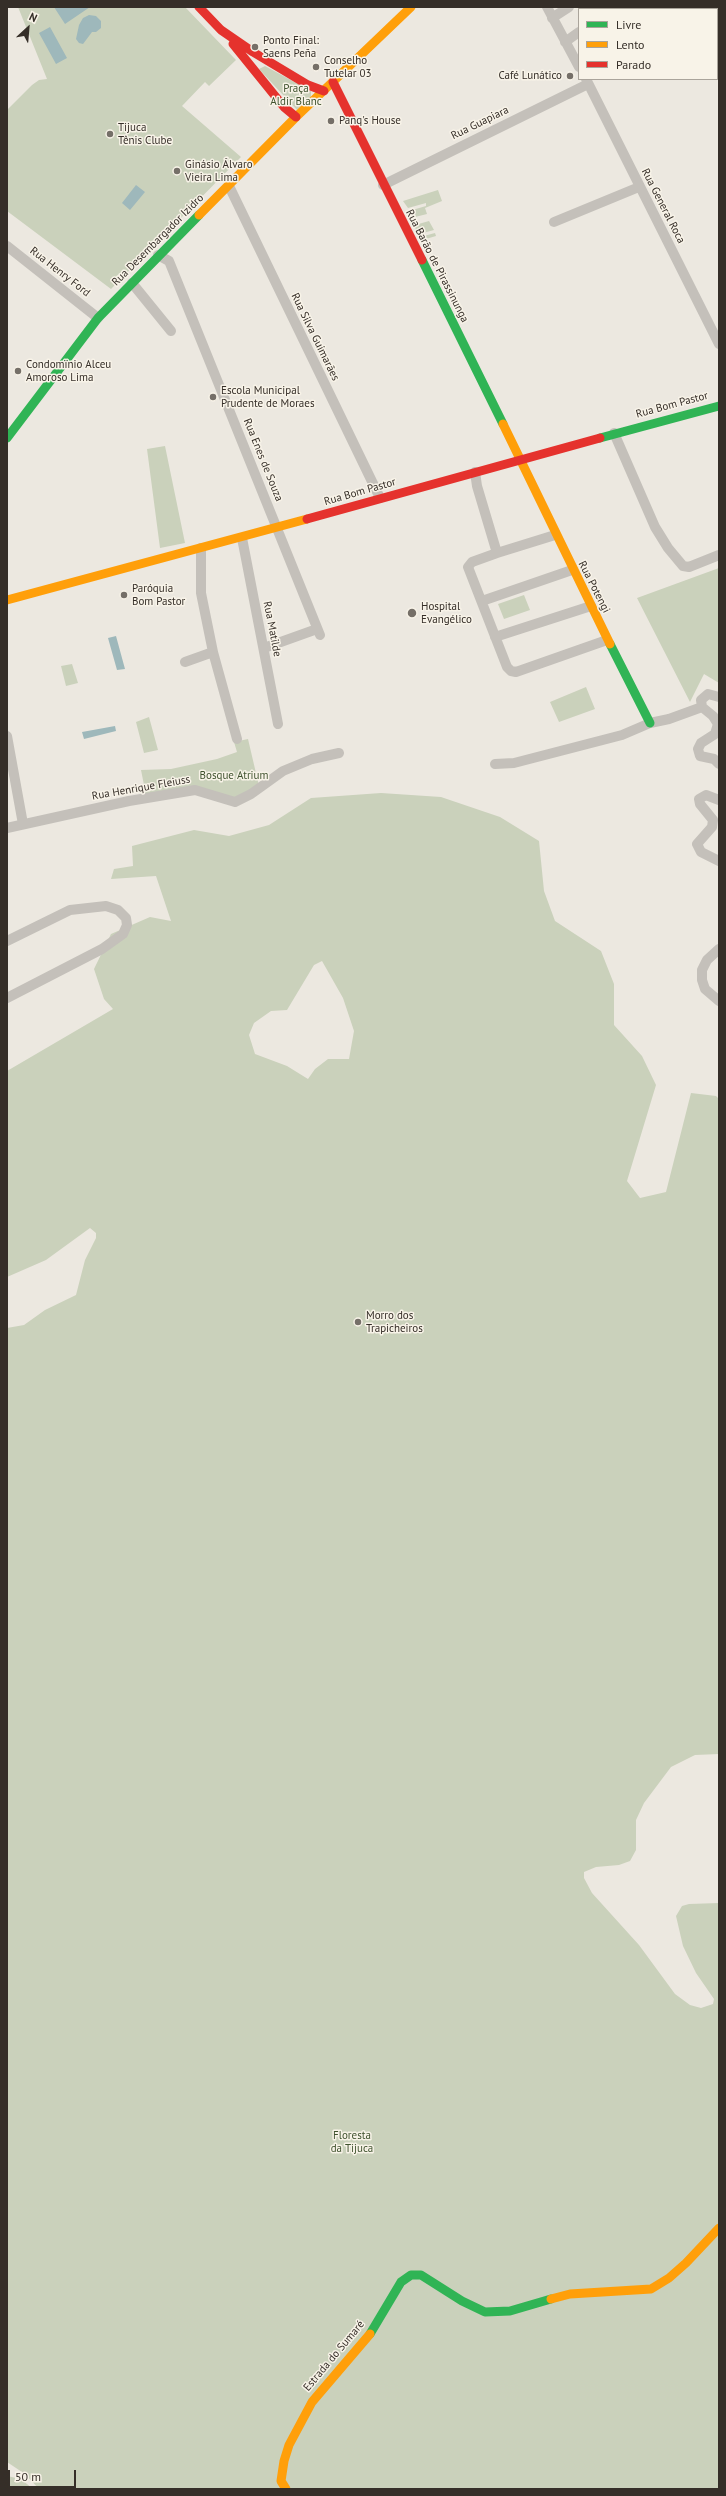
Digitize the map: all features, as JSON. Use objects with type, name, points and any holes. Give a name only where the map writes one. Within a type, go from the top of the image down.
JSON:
[{"type":"street","points":[[200,7],[221,30],[284,107],[296,118]]},
{"type":"street","name":"Rua Desembargador Izidro","points":[[7,438],[98,318],[158,255],[296,118],[411,7]]},
{"type":"street","points":[[547,7],[578,65]]},
{"type":"street","points":[[552,18],[569,7]]},
{"type":"street","points":[[221,30],[308,85],[324,91]]},
{"type":"street","points":[[565,42],[578,33]]},
{"type":"street","name":"Rua Guapiara","points":[[384,185],[587,81]]},
{"type":"street","name":"Rua General Roca","points":[[587,81],[719,344]]},
{"type":"street","name":"Rua Barão de Pirassinunga","points":[[333,82],[521,460]]},
{"type":"street","name":"Rua Silva Guimarães","points":[[229,186],[380,498]]},
{"type":"street","points":[[554,222],[639,187]]},
{"type":"street","name":"Rua Henry Ford","points":[[7,246],[98,318]]},
{"type":"street","name":"Rua Enes de Souza","points":[[158,255],[169,262],[319,632],[264,648]]},
{"type":"street","points":[[132,284],[171,331]]},
{"type":"street","name":"Rua Bom Pastor","points":[[7,600],[242,538],[614,433],[719,406]]},
{"type":"street","points":[[614,433],[655,527],[678,560],[686,567],[719,555]]},
{"type":"street","name":"Rua Potengi","points":[[521,460],[572,570],[650,723]]},
{"type":"street","points":[[476,472],[477,486],[497,553]]},
{"type":"street","points":[[555,535],[497,553],[469,564],[468,568],[507,667],[511,672],[607,640]]},
{"type":"street","name":"Rua Matilde","points":[[242,538],[278,724]]},
{"type":"street","points":[[201,548],[201,593],[213,652],[237,739]]},
{"type":"street","points":[[482,601],[572,570]]},
{"type":"street","points":[[495,637],[591,606]]},
{"type":"street","points":[[185,662],[213,652]]},
{"type":"street","points":[[719,697],[708,694],[704,696],[700,704],[713,716],[718,724],[716,734],[699,744],[698,753],[701,757],[714,759],[719,764]]},
{"type":"street","points":[[495,764],[514,763],[622,735],[650,723],[669,720],[702,707]]},
{"type":"street","points":[[7,739],[23,824]]},
{"type":"street","name":"Rua Henrique Fleiuss","points":[[7,828],[129,801],[195,790],[235,802],[251,794],[283,771],[312,759],[339,753]]},
{"type":"street","points":[[719,800],[706,795],[699,799],[700,804],[713,820],[712,827],[697,844],[701,852],[719,861]]},
{"type":"street","points":[[7,941],[70,910],[106,906],[118,910],[126,918],[127,925],[123,934],[102,950],[7,998]]},
{"type":"street","points":[[719,949],[707,960],[702,970],[702,980],[705,989],[719,1001]]},
{"type":"street","name":"Estrada do Sumaré","points":[[286,2489],[281,2481],[284,2460],[289,2445],[312,2402],[366,2339],[401,2282],[411,2275],[421,2275],[462,2301],[485,2312],[510,2311],[570,2294],[630,2292],[651,2289],[669,2278],[686,2263],[719,2228]]},
{"type":"green space","name":"Tijuca Tênis Clube","points":[[18,7],[185,7],[236,60],[209,86],[205,82],[182,106],[241,157],[111,289],[7,211],[7,110],[32,85],[39,80],[47,79]]},
{"type":"green space","name":"Praça Aldir Blanc","points":[[265,66],[311,91],[311,97],[297,110],[259,69]]},
{"type":"green space","points":[[438,190],[442,201],[425,208],[427,214],[411,218],[409,211],[426,206],[426,203],[408,208],[403,201]]},
{"type":"green space","points":[[429,221],[434,230],[419,234],[416,232],[415,225]]},
{"type":"green space","points":[[435,233],[436,236],[419,241],[420,237]]},
{"type":"green space","points":[[165,446],[185,543],[160,548],[147,449]]},
{"type":"green space","points":[[719,568],[719,683],[704,674],[690,702],[637,598]]},
{"type":"green space","points":[[524,595],[530,610],[504,619],[498,604]]},
{"type":"green space","points":[[72,664],[78,683],[66,686],[61,666]]},
{"type":"green space","points":[[586,687],[595,709],[559,722],[550,702]]},
{"type":"green space","points":[[149,717],[158,750],[144,753],[136,722]]},
{"type":"green space","name":"Bosque Atrium","points":[[248,739],[259,786],[236,802],[201,788],[146,795],[141,770],[171,769],[217,759],[237,752],[234,742]]},
{"type":"green space","name":"Floresta da Tijuca","points":[[381,793],[441,797],[500,817],[539,841],[544,891],[555,921],[601,951],[614,984],[614,1025],[642,1056],[656,1085],[627,1181],[640,1198],[666,1192],[691,1093],[716,1096],[719,1099],[719,1754],[695,1755],[671,1767],[644,1803],[636,1820],[636,1850],[630,1861],[619,1865],[596,1867],[584,1872],[584,1878],[592,1893],[639,1945],[675,1994],[690,2005],[701,2008],[713,2004],[714,1999],[696,1973],[683,1946],[676,1916],[682,1906],[689,1904],[719,1903],[719,2489],[39,2489],[25,2474],[7,2462],[7,1328],[24,1325],[45,1310],[76,1295],[85,1260],[96,1238],[96,1233],[90,1228],[46,1260],[7,1277],[7,1071],[113,1009],[104,999],[94,969],[111,934],[150,917],[171,921],[156,876],[111,879],[114,869],[133,866],[132,846],[194,830],[229,836],[269,825],[311,798]],"holes":[[[322,961],[343,998],[354,1031],[349,1059],[328,1059],[315,1069],[308,1079],[287,1066],[255,1054],[249,1035],[254,1023],[271,1011],[287,1010],[314,965]]]},
{"type":"green space","points":[[7,2476],[21,2479],[33,2489],[7,2489]]},
{"type":"water","points":[[54,7],[90,7],[65,24]]},
{"type":"water","points":[[89,15],[96,16],[101,21],[101,28],[96,32],[92,32],[83,44],[79,43],[76,39],[79,25],[83,18]]},
{"type":"water","points":[[50,27],[67,58],[56,64],[39,33]]},
{"type":"water","points":[[136,185],[145,192],[130,210],[122,203]]},
{"type":"water","points":[[116,636],[125,669],[117,670],[108,638]]},
{"type":"water","points":[[115,726],[116,731],[84,739],[82,732]]},
{"type":"traffic: fast","points":[[7,438],[98,318],[199,215]]},
{"type":"traffic: fast","points":[[422,260],[503,424]]},
{"type":"traffic: fast","points":[[600,438],[719,406]]},
{"type":"traffic: fast","points":[[610,644],[650,723]]},
{"type":"traffic: fast","points":[[370,2334],[401,2282],[411,2275],[421,2275],[462,2301],[485,2312],[510,2311],[551,2299]]},
{"type":"traffic: slow","points":[[199,215],[296,117],[411,7]]},
{"type":"traffic: slow","points":[[503,424],[610,644]]},
{"type":"traffic: slow","points":[[7,600],[307,519]]},
{"type":"traffic: slow","points":[[551,2299],[570,2294],[651,2289],[669,2278],[686,2263],[719,2228]]},
{"type":"traffic: slow","points":[[286,2489],[281,2481],[284,2461],[289,2445],[312,2402],[370,2334]]},
{"type":"traffic: jam","points":[[199,7],[221,30],[253,52],[308,85],[324,91]]},
{"type":"traffic: jam","points":[[233,44],[284,107],[296,117]]},
{"type":"traffic: jam","points":[[333,82],[422,260]]},
{"type":"traffic: jam","points":[[307,519],[600,438]]},
{"type":"place","name":"Ponto Final: Saens Peña","points":[[255,47]]},
{"type":"place","name":"Conselho Tutelar 03","points":[[316,67]]},
{"type":"place","name":"Café Lunático","points":[[570,76]]},
{"type":"place","name":"Panq's House","points":[[331,121]]},
{"type":"place","name":"Tijuca Tênis Clube","points":[[110,134]]},
{"type":"place","name":"Ginásio Álvaro Vieira Lima","points":[[177,171]]},
{"type":"place","name":"Condomïnio Alceu Amoroso Lima","points":[[18,371]]},
{"type":"place","name":"Escola Municipal Prudente de Moraes","points":[[213,397]]},
{"type":"place","name":"Paróquia Bom Pastor","points":[[124,595]]},
{"type":"place","name":"Hospital Evangélico","points":[[412,613]]},
{"type":"place","name":"Morro dos Trapicheiros","points":[[358,1322]]}]
